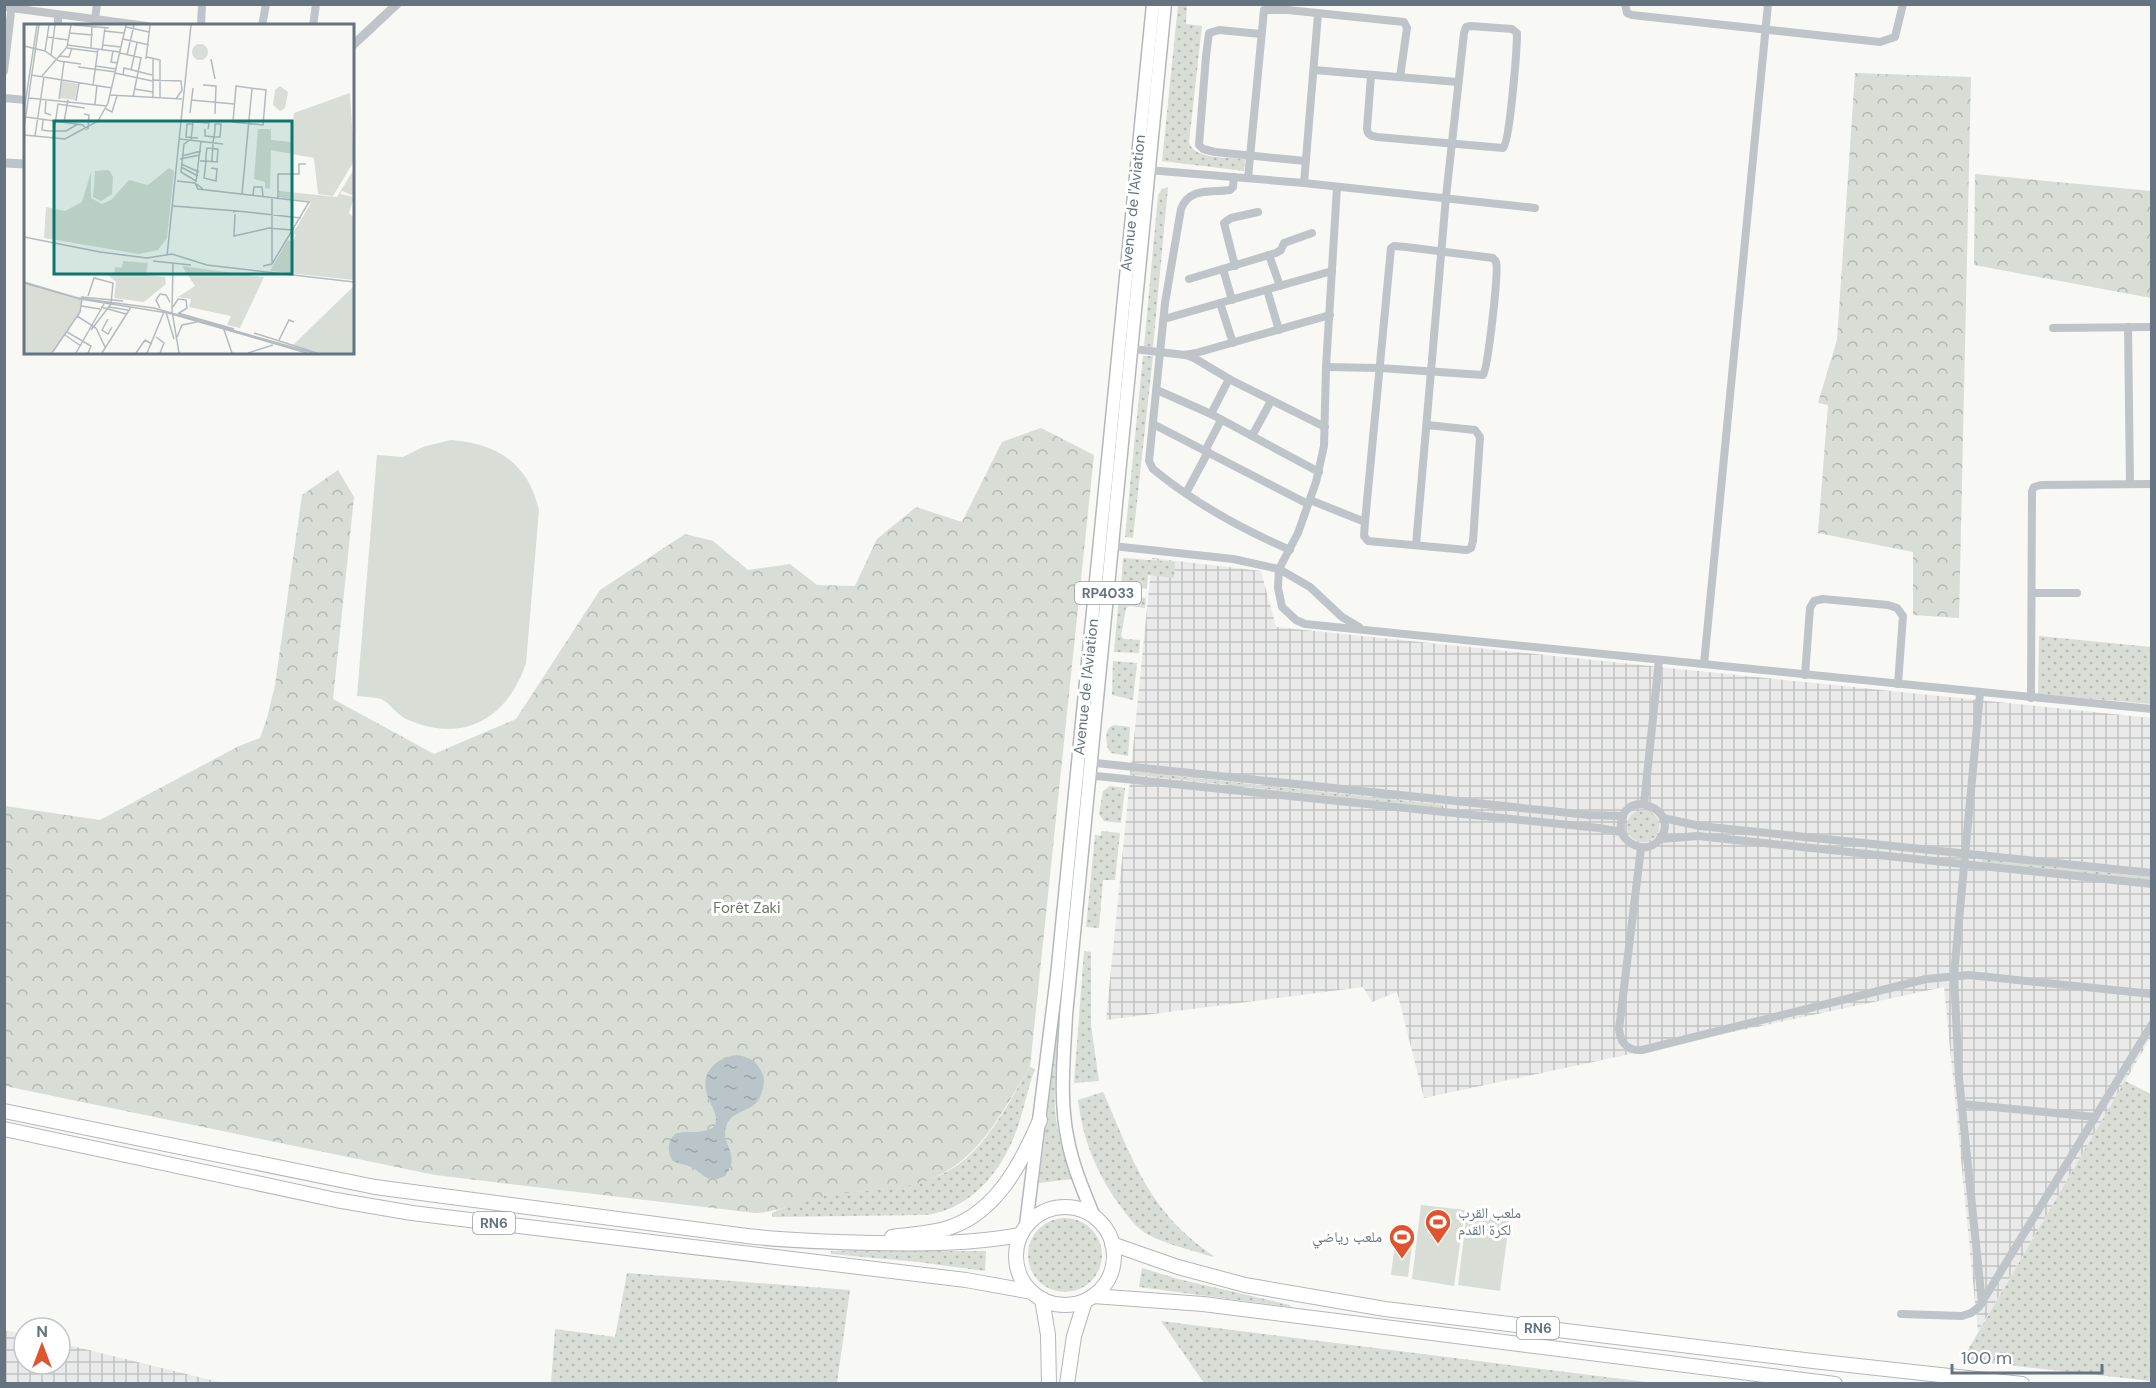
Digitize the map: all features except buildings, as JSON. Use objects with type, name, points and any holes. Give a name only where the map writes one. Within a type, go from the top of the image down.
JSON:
[{"type":"highway","name":"RN6","points":[[4,1111],[336,1180],[414,1193],[747,1236],[845,1243],[962,1243],[1023,1230],[1047,1210],[1077,1209],[1094,1217]]},
{"type":"highway","points":[[845,1243],[932,1232],[967,1221],[982,1211],[1006,1183],[1025,1153],[1040,1120]]},
{"type":"highway","name":"RN6","points":[[4,1129],[336,1200],[403,1212],[966,1280],[1037,1295],[1063,1305],[1089,1298],[1203,1304],[1834,1383]]},
{"type":"highway","points":[[1067,1383],[1074,1336],[1089,1298],[1104,1286],[1111,1273],[1114,1259],[1113,1244],[1102,1224],[1094,1217]]},
{"type":"highway","points":[[1023,1230],[1016,1247],[1018,1271],[1023,1282],[1037,1295],[1048,1335],[1049,1383]]},
{"type":"highway","name":"RN6","points":[[1113,1244],[1178,1267],[1245,1285],[1385,1309],[1813,1361],[2022,1383]]},
{"type":"main road","name":"Avenue de l'Aviation","points":[[1094,1217],[1073,1161],[1064,1120],[1066,1015],[1084,769],[1153,4]]},
{"type":"main road","name":"Avenue de l'Aviation","points":[[1023,1230],[1040,1120],[1113,546],[1165,4]]},
{"type":"street","points":[[95,19],[97,4]]},
{"type":"street","points":[[201,24],[202,4]]},
{"type":"street","points":[[262,24],[266,4]]},
{"type":"street","points":[[313,24],[316,4]]},
{"type":"street","points":[[354,44],[398,4]]},
{"type":"street","points":[[1625,4],[1627,13],[1632,15],[1766,28],[1869,42],[1894,39],[1903,4]]},
{"type":"street","points":[[1704,664],[1768,4]]},
{"type":"street","points":[[4,71],[9,6],[58,15],[132,24]]},
{"type":"street","points":[[1248,178],[1265,9],[1405,23],[1407,28],[1400,78]]},
{"type":"street","points":[[1304,183],[1318,14]]},
{"type":"street","points":[[58,15],[58,24]]},
{"type":"street","points":[[1371,76],[1368,135],[1452,145],[1500,149],[1505,147],[1515,63],[1516,31],[1489,27],[1466,27],[1458,82],[1452,145],[1446,197],[1416,546]]},
{"type":"street","points":[[1261,33],[1219,30],[1210,32],[1199,145],[1206,150],[1305,161]]},
{"type":"street","points":[[1314,70],[1458,82]]},
{"type":"street","points":[[4,98],[24,100]]},
{"type":"street","points":[[4,163],[24,164]]},
{"type":"street","points":[[1148,170],[1304,183],[1535,208]]},
{"type":"street","points":[[1234,177],[1233,187],[1230,190],[1194,194],[1183,204],[1164,319],[1149,455],[1150,465],[1186,493],[1231,521],[1290,550]]},
{"type":"street","points":[[1336,187],[1324,446],[1319,472],[1309,502],[1290,550],[1279,568],[1279,598],[1282,607],[1296,621],[1305,624],[2151,710]]},
{"type":"street","points":[[1235,266],[1224,223],[1228,219],[1258,212]]},
{"type":"street","points":[[1189,279],[1269,255],[1281,250],[1284,243],[1312,233]]},
{"type":"street","points":[[1326,367],[1380,368],[1476,375],[1485,373],[1494,297],[1496,265],[1493,258],[1397,246],[1391,248],[1380,368],[1365,522],[1367,540],[1467,550],[1471,548],[1473,541],[1480,453],[1479,435],[1475,430],[1426,425]]},
{"type":"street","points":[[1269,255],[1280,286]]},
{"type":"street","points":[[1223,269],[1232,300]]},
{"type":"street","points":[[1164,319],[1332,271]]},
{"type":"street","points":[[1267,290],[1279,330]]},
{"type":"street","points":[[1220,303],[1233,343]]},
{"type":"street","points":[[1185,355],[1203,352],[1330,315]]},
{"type":"street","points":[[2128,327],[2130,484]]},
{"type":"street","points":[[2052,328],[2151,327]]},
{"type":"street","points":[[1132,349],[1194,358],[1229,379],[1325,427]]},
{"type":"street","points":[[1211,414],[1229,379]]},
{"type":"street","points":[[1157,390],[1211,414],[1319,472]]},
{"type":"street","points":[[1252,436],[1271,401]]},
{"type":"street","points":[[1186,493],[1221,420]]},
{"type":"street","points":[[1153,424],[1309,502],[1365,522]]},
{"type":"street","points":[[2031,698],[2032,495],[2034,487],[2041,485],[2151,484]]},
{"type":"street","points":[[1113,546],[1233,559],[1279,568],[1310,587],[1342,617],[1363,629]]},
{"type":"street","points":[[2032,593],[2077,593]]},
{"type":"street","points":[[1805,675],[1810,608],[1814,601],[1823,599],[1888,605],[1897,608],[1903,616],[1898,684]]},
{"type":"street","points":[[1644,804],[1659,660]]},
{"type":"street","points":[[1980,693],[1954,975],[1962,1104],[1982,1303]]},
{"type":"street","points":[[1084,769],[1589,815],[1622,816]]},
{"type":"street","points":[[1084,769],[1621,832]]},
{"type":"street","points":[[1663,818],[1663,833],[1654,844],[1641,848],[1628,843],[1621,832],[1622,816],[1631,807],[1644,804],[1655,808],[1663,818],[1693,825],[2151,873]]},
{"type":"street","points":[[1763,843],[1764,832]]},
{"type":"street","points":[[1660,839],[1698,836],[2151,884]]},
{"type":"street","points":[[1828,849],[1830,838]]},
{"type":"street","points":[[1641,848],[1619,1029],[1621,1039],[1632,1049],[1642,1050],[1915,982],[1954,975],[1986,976],[2151,994]]},
{"type":"street","points":[[1901,1314],[1962,1317],[1971,1313],[1982,1303],[2151,1024]]},
{"type":"street","points":[[1962,1104],[2095,1117]]},
{"type":"shaded area","points":[[1152,558],[1261,571],[1276,627],[2151,718],[2151,1037],[1978,1332],[1944,987],[1424,1098],[1397,992],[1372,1002],[1363,987],[1106,1020]]},
{"type":"shaded area","points":[[4,1330],[12,1332],[12,1376],[72,1376],[72,1346],[223,1383],[5,1383]]},
{"type":"green space","points":[[1178,5],[1187,6],[1186,24],[1202,26],[1189,142],[1192,148],[1204,155],[1245,159],[1244,171],[1162,161]]},
{"type":"green space","points":[[1855,73],[1971,77],[1959,618],[1913,615],[1913,552],[1818,533],[1828,405],[1818,403],[1837,340]]},
{"type":"green space","points":[[1975,174],[2151,191],[2151,298],[1974,265]]},
{"type":"green space","points":[[1168,187],[1153,347],[1144,347],[1158,195],[1162,189]]},
{"type":"green space","points":[[1143,356],[1153,356],[1133,538],[1125,537]]},
{"type":"green space","name":"Forêt Zaki","points":[[1041,428],[1094,455],[1030,1067],[981,1141],[950,1169],[930,1179],[907,1186],[830,1195],[755,1213],[435,1175],[5,1086],[5,806],[100,820],[239,746],[260,738],[275,685],[302,495],[338,470],[354,497],[333,699],[434,754],[516,719],[600,590],[685,534],[713,541],[748,570],[790,564],[817,585],[855,586],[877,539],[916,507],[962,522],[1002,442]]},
{"type":"green space","points":[[451,440],[483,446],[509,459],[527,480],[539,510],[526,663],[518,683],[507,699],[480,722],[446,729],[426,726],[406,719],[381,699],[357,696],[377,455],[403,457],[423,447]]},
{"type":"green space","points":[[1123,558],[1175,562],[1174,578],[1148,575],[1147,589],[1121,586]]},
{"type":"green space","points":[[1119,596],[1146,598],[1145,608],[1130,606],[1126,608],[1121,636],[1124,639],[1140,640],[1139,653],[1114,652]]},
{"type":"green space","points":[[2039,636],[2151,647],[2151,704],[2038,694]]},
{"type":"green space","points":[[1113,661],[1137,663],[1133,700],[1112,695]]},
{"type":"green space","points":[[1114,725],[1130,727],[1128,756],[1111,753],[1108,749],[1107,732]]},
{"type":"green space","points":[[1130,771],[1443,805],[1443,808],[1130,774]]},
{"type":"green space","points":[[1110,786],[1125,788],[1121,823],[1104,821],[1099,814],[1103,791]]},
{"type":"green space","points":[[1643,810],[1654,815],[1659,826],[1654,837],[1643,842],[1632,837],[1627,826],[1632,815]]},
{"type":"green space","points":[[1101,831],[1120,833],[1115,880],[1103,880],[1099,928],[1086,927],[1095,835],[1101,836]]},
{"type":"green space","points":[[1982,859],[2151,877],[2151,880],[1982,862]]},
{"type":"green space","points":[[1084,951],[1091,952],[1091,1025],[1099,1081],[1074,1083]]},
{"type":"green space","points":[[1058,1022],[1055,1106],[1061,1143],[1072,1179],[1039,1183]]},
{"type":"green space","points":[[1030,1067],[1035,1069],[1019,1123],[1005,1155],[985,1183],[959,1204],[926,1215],[772,1217],[772,1213],[801,1201],[833,1194],[908,1185],[943,1174],[959,1164],[982,1142]]},
{"type":"green space","points":[[2125,1081],[2151,1094],[2151,1381],[1962,1360]]},
{"type":"green space","points":[[1103,1092],[1134,1162],[1158,1203],[1173,1222],[1213,1257],[1147,1234],[1130,1218],[1112,1195],[1087,1143],[1078,1100]]},
{"type":"green space","name":"ملعب القرب لكرة القدم","points":[[1421,1205],[1465,1210],[1454,1286],[1412,1279]]},
{"type":"green space","name":"ملعب القرب لكرة القدم","points":[[1467,1211],[1510,1216],[1500,1291],[1458,1285]]},
{"type":"green space","points":[[1058,1218],[1072,1218],[1086,1224],[1096,1234],[1102,1248],[1100,1269],[1086,1286],[1072,1292],[1058,1292],[1044,1286],[1034,1276],[1028,1262],[1028,1248],[1034,1234],[1044,1224]]},
{"type":"green space","name":"ملعب رياضي","points":[[1395,1243],[1412,1245],[1408,1277],[1391,1275]]},
{"type":"green space","points":[[831,1251],[986,1251],[985,1271],[831,1254]]},
{"type":"green space","points":[[1142,1268],[1178,1279],[1290,1305],[1291,1307],[1139,1287]]},
{"type":"green space","points":[[627,1273],[850,1290],[837,1383],[551,1383],[555,1329],[615,1337]]},
{"type":"green space","points":[[1161,1321],[1654,1383],[1204,1383]]},
{"type":"water","points":[[737,1055],[749,1058],[758,1065],[764,1082],[756,1103],[735,1115],[727,1124],[725,1137],[732,1161],[730,1168],[725,1176],[711,1179],[691,1167],[673,1161],[669,1144],[675,1134],[705,1131],[715,1126],[716,1117],[707,1094],[706,1079],[717,1062]]},
{"type":"place","name":"ملعب القرب لكرة القدم","points":[[1438,1245]]},
{"type":"place","name":"ملعب رياضي","points":[[1402,1260]]}]
